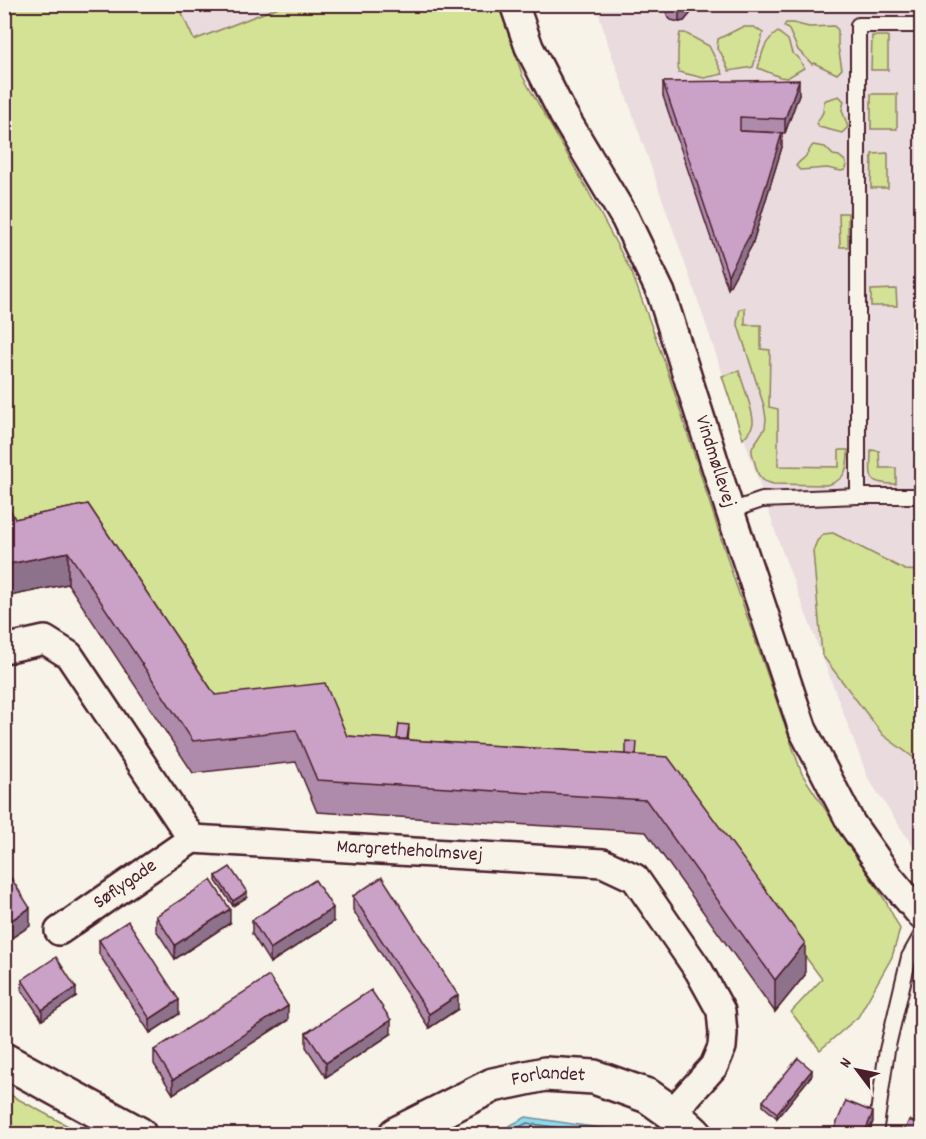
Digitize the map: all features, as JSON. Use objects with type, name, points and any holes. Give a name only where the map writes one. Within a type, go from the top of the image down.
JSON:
[{"type":"street","name":"Vindmøllevej","points":[[514,4],[529,47],[563,114],[625,218],[661,293],[803,730],[851,823],[889,877],[921,916]]},
{"type":"street","points":[[4,649],[45,640],[69,655],[192,839]]},
{"type":"street","name":"Søflygade","points":[[59,931],[192,839]]},
{"type":"street","name":"Margretheholmsvej","points":[[192,839],[603,863],[635,878],[699,971],[721,1011],[722,1047],[683,1124]]},
{"type":"street","points":[[4,1060],[139,1134]]},
{"type":"street","name":"Forlandet","points":[[396,1134],[493,1085],[545,1074],[594,1077],[648,1096],[683,1124]]},
{"type":"lane","points":[[858,496],[858,25],[921,25]]},
{"type":"lane","points":[[730,511],[762,500],[921,496]]},
{"type":"lane","points":[[875,1134],[887,1050],[909,957],[921,934]]},
{"type":"shaded area","points":[[178,5],[284,5],[194,40]]},
{"type":"shaded area","points":[[596,5],[921,5],[921,846],[914,848],[868,778],[781,548]]},
{"type":"green space","points":[[4,5],[178,5],[194,40],[284,5],[499,5],[523,77],[632,273],[666,366],[734,579],[802,774],[885,900],[900,929],[892,957],[858,1017],[820,1050],[791,1012],[822,979],[677,784],[220,721],[22,541],[4,509]]},
{"type":"green space","points":[[786,23],[809,27],[834,26],[838,30],[842,69],[837,74],[812,64],[798,50],[789,30],[784,26]]},
{"type":"green space","points":[[742,27],[754,27],[763,33],[753,67],[729,71],[717,49],[718,39]]},
{"type":"green space","points":[[778,32],[788,40],[792,53],[798,57],[804,68],[787,78],[758,68],[766,44]]},
{"type":"green space","points":[[680,33],[685,33],[709,46],[723,74],[704,78],[679,72]]},
{"type":"green space","points":[[872,36],[888,36],[888,70],[871,70]]},
{"type":"green space","points":[[871,94],[897,94],[897,129],[871,129]]},
{"type":"green space","points":[[839,96],[844,101],[842,110],[848,127],[842,133],[819,127],[817,123],[823,112],[824,102]]},
{"type":"green space","points":[[813,145],[825,147],[833,155],[839,156],[845,161],[847,166],[845,170],[827,168],[800,170],[796,166]]},
{"type":"green space","points":[[888,153],[888,188],[871,188],[872,154]]},
{"type":"green space","points":[[839,213],[848,213],[848,247],[840,247]]},
{"type":"green space","points":[[896,289],[897,306],[871,306],[871,290]]},
{"type":"green space","points":[[745,308],[745,325],[761,325],[761,349],[770,350],[769,407],[778,409],[778,466],[839,467],[839,450],[848,450],[844,473],[833,483],[826,485],[773,484],[764,481],[758,474],[752,448],[765,428],[766,419],[764,406],[737,322],[740,309]]},
{"type":"green space","points":[[739,371],[753,418],[752,428],[743,439],[722,376]]},
{"type":"green space","points":[[871,450],[879,451],[880,468],[896,468],[896,484],[874,480],[871,473]]},
{"type":"green space","points":[[833,533],[905,570],[921,571],[921,763],[883,735],[822,655],[813,551],[817,541],[824,534]]},
{"type":"green space","points":[[5,1092],[83,1134],[5,1134]]},
{"type":"water","points":[[526,1117],[619,1131],[623,1134],[494,1134]]},
{"type":"building","points":[[670,4],[686,4],[679,8]]},
{"type":"building","points":[[799,80],[785,119],[740,117],[740,131],[782,133],[752,231],[728,275],[663,82]]},
{"type":"building","points":[[4,498],[15,519],[88,504],[215,695],[325,683],[347,736],[668,757],[805,943],[775,980],[646,800],[317,780],[296,730],[193,741],[68,552],[4,565]]},
{"type":"building","points":[[399,724],[409,725],[407,739],[397,739]]},
{"type":"building","points":[[626,741],[637,742],[636,755],[626,754]]},
{"type":"building","points":[[4,867],[30,908],[4,925]]},
{"type":"building","points":[[230,867],[247,892],[233,901],[216,876]]},
{"type":"building","points":[[382,877],[458,995],[429,1014],[353,896]]},
{"type":"building","points":[[211,880],[230,909],[175,945],[156,916]]},
{"type":"building","points":[[315,880],[333,908],[270,949],[252,920]]},
{"type":"building","points":[[128,921],[179,1000],[150,1019],[99,940]]},
{"type":"building","points":[[56,957],[76,988],[42,1010],[22,980]]},
{"type":"building","points":[[269,976],[288,1006],[173,1080],[154,1050]]},
{"type":"building","points":[[371,990],[391,1020],[326,1063],[306,1033]]},
{"type":"building","points":[[798,1058],[812,1070],[777,1113],[763,1101]]},
{"type":"building","points":[[846,1101],[873,1112],[864,1134],[832,1134]]},
{"type":"building","points":[[909,1120],[921,1125],[921,1134],[903,1134]]}]
